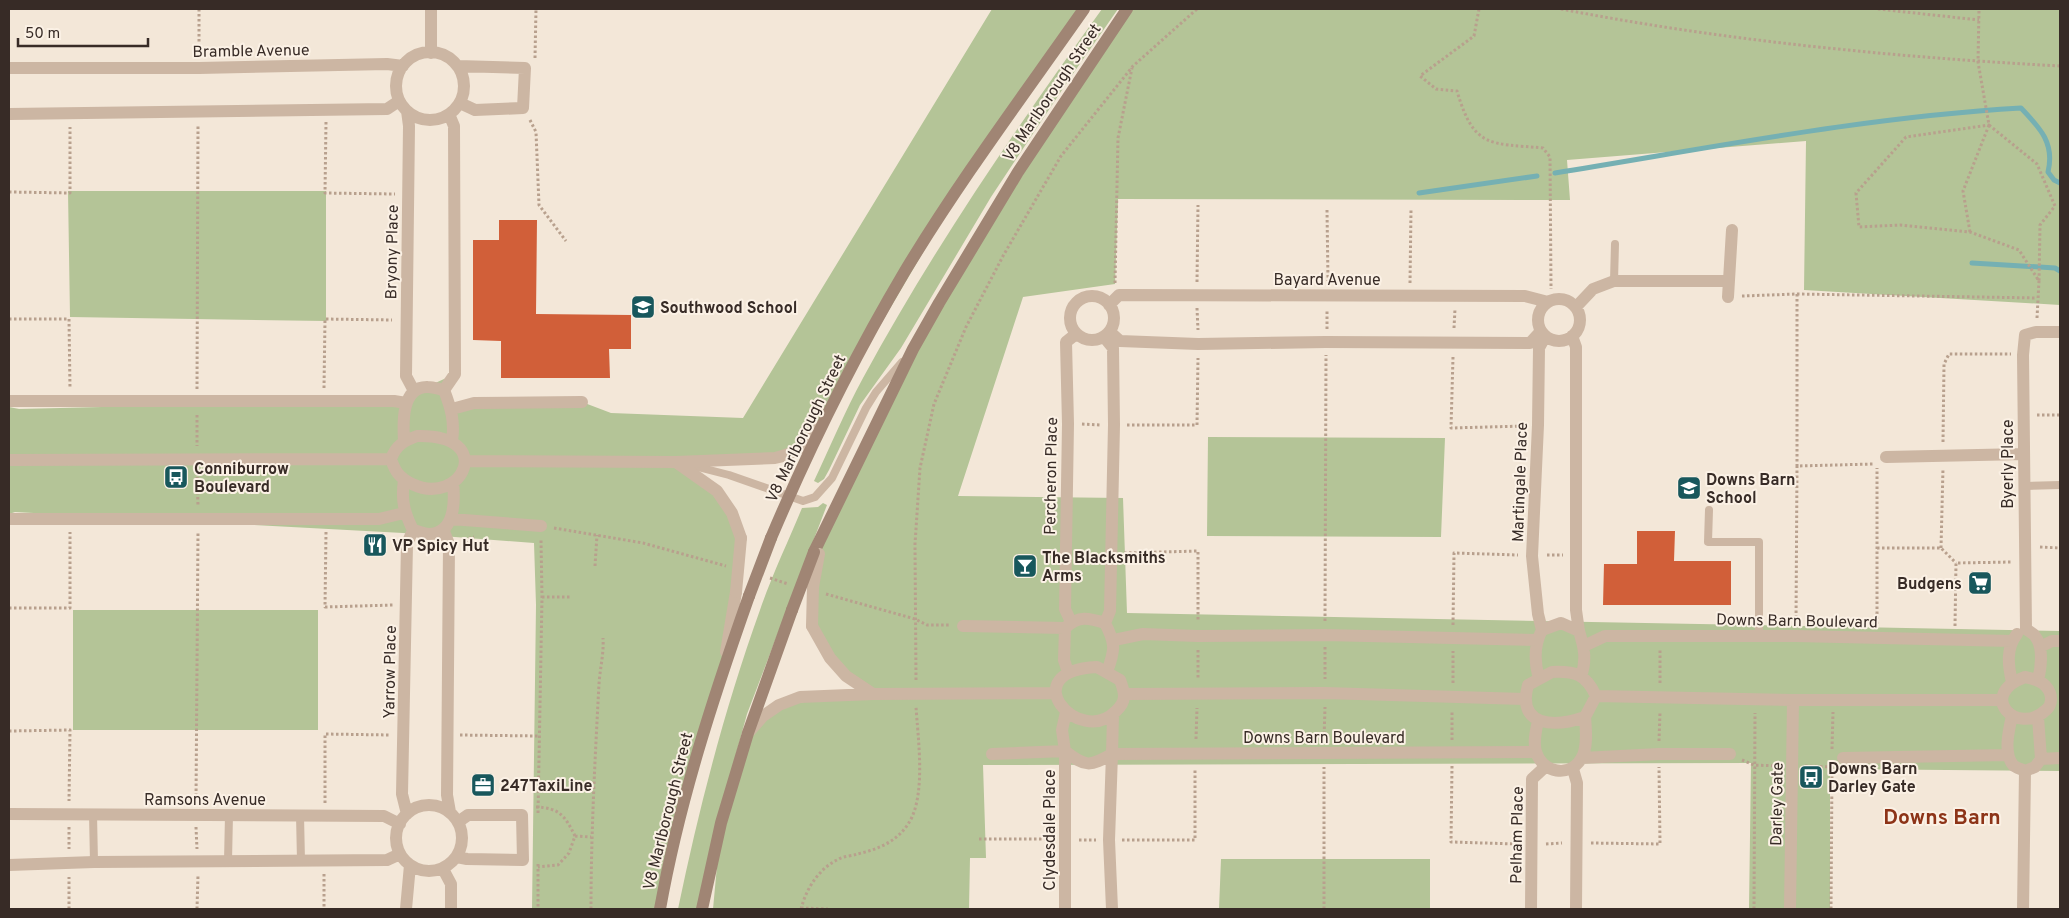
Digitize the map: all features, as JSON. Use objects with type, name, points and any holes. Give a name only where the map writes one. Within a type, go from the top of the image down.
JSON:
[{"type":"main road","name":"V8 Marlborough Street","points":[[660,909],[692,769],[723,669],[788,497],[851,368],[906,271],[985,147],[1084,9]]},
{"type":"main road","name":"V8 Marlborough Street","points":[[702,909],[721,823],[748,733],[792,610],[816,553],[820,537],[913,349],[1018,172],[1127,9]]},
{"type":"street","points":[[431,9],[431,52]]},
{"type":"street","points":[[431,52],[442,54],[458,66],[464,84],[460,103],[449,114],[439,120],[416,118],[403,106],[396,83],[403,66],[411,58],[420,54],[431,52]]},
{"type":"street","name":"Bramble Avenue","points":[[9,68],[199,68],[387,64],[403,66]]},
{"type":"street","points":[[458,66],[525,68],[523,108],[475,110],[460,103]]},
{"type":"street","points":[[9,114],[387,109],[403,106]]},
{"type":"street","name":"Bryony Place","points":[[403,106],[408,126],[406,376],[414,391]]},
{"type":"street","points":[[444,390],[455,374],[454,126],[449,114]]},
{"type":"street","points":[[1728,297],[1732,230]]},
{"type":"street","points":[[1576,307],[1593,289],[1614,281],[1729,281]]},
{"type":"street","points":[[1109,305],[1119,295]]},
{"type":"street","name":"Bayard Avenue","points":[[1119,295],[1525,296],[1551,300]]},
{"type":"street","points":[[1093,296],[1103,299],[1113,313],[1114,322],[1107,334],[1088,340],[1076,334],[1070,319],[1071,309],[1076,302],[1082,298],[1093,296]]},
{"type":"street","points":[[1551,300],[1567,300],[1576,307],[1579,316],[1580,326],[1572,336],[1560,341],[1543,334],[1538,324],[1541,308],[1551,300]]},
{"type":"street","points":[[2036,332],[2060,332]]},
{"type":"street","name":"Byerly Place","points":[[2026,629],[2023,354],[2025,336],[2036,332]]},
{"type":"street","name":"Percheron Place","points":[[1068,672],[1064,660],[1068,625],[1065,609],[1068,424],[1066,342],[1076,334]]},
{"type":"street","points":[[1107,334],[1120,341],[1198,344],[1326,342],[1453,344],[1530,343],[1543,334]]},
{"type":"street","points":[[1105,624],[1110,611],[1114,425],[1113,348],[1107,334]]},
{"type":"street","name":"Martingale Place","points":[[1539,678],[1535,664],[1539,635],[1532,556],[1538,425],[1539,348],[1543,334]]},
{"type":"street","points":[[1572,336],[1576,347],[1576,601],[1579,631],[1584,646],[1585,665],[1581,676]]},
{"type":"street","points":[[404,441],[406,403],[414,391],[427,386],[444,390]]},
{"type":"street","points":[[444,390],[452,409],[454,430],[452,441]]},
{"type":"street","points":[[9,401],[406,403]]},
{"type":"street","points":[[452,409],[474,403],[582,402]]},
{"type":"street","points":[[466,462],[676,462],[775,458],[790,454],[804,445],[825,419]]},
{"type":"street","points":[[418,436],[434,436],[452,441],[462,450],[466,462],[462,473],[453,483],[439,489],[420,488],[404,480],[395,472],[391,459],[395,449],[404,441],[418,436]]},
{"type":"street","points":[[1886,457],[2024,454]]},
{"type":"street","points":[[9,460],[391,459]]},
{"type":"street","points":[[676,462],[716,491],[732,513],[741,538],[736,592],[723,669]]},
{"type":"street","points":[[404,480],[402,495],[404,513],[413,530],[430,534],[443,529],[452,519],[455,497],[453,483]]},
{"type":"street","points":[[9,519],[379,519],[404,513]]},
{"type":"street","points":[[452,519],[541,526]]},
{"type":"street","points":[[443,529],[449,544],[447,795],[450,812],[458,822],[462,840],[456,857],[443,868],[426,871],[410,865],[400,854],[396,840],[403,819],[416,808],[428,806],[450,812]]},
{"type":"street","name":"Yarrow Place","points":[[403,819],[407,544],[413,530]]},
{"type":"street","points":[[816,553],[812,626],[821,645],[846,676],[873,694]]},
{"type":"street","points":[[963,626],[1068,625],[1088,618],[1105,624],[1114,640],[1108,672]]},
{"type":"street","points":[[1114,640],[1143,634],[1198,636],[1539,635],[1561,623],[1579,631]]},
{"type":"street","points":[[2012,682],[2008,655],[2012,641],[2017,633],[2026,629],[2036,637],[2040,647],[2041,668],[2038,680]]},
{"type":"street","name":"Downs Barn Boulevard","points":[[1584,646],[1605,636],[1796,636],[2012,641]]},
{"type":"street","points":[[2040,647],[2052,641],[2060,641]]},
{"type":"street","points":[[1097,667],[1108,672],[1120,680],[1126,694],[1122,705],[1113,715],[1099,720],[1085,721],[1066,712],[1058,702],[1055,693],[1058,682],[1068,672],[1082,668],[1097,667]]},
{"type":"street","points":[[1585,717],[1554,724],[1538,721],[1529,712],[1524,699],[1528,685],[1552,672],[1567,672],[1581,676],[1590,683],[1596,696]]},
{"type":"street","points":[[2025,677],[2038,680],[2056,698],[2038,717],[2025,720],[2012,716],[2004,708],[2002,700],[2005,689],[2012,682],[2025,677]]},
{"type":"street","points":[[748,733],[763,716],[779,705],[800,697],[873,694],[1055,693]]},
{"type":"street","points":[[1126,694],[1325,693],[1524,699]]},
{"type":"street","points":[[1596,696],[1793,700],[2002,700]]},
{"type":"street","points":[[1538,721],[1536,752],[1546,766],[1560,772],[1572,769],[1582,758],[1586,732],[1585,717],[1596,696]]},
{"type":"street","name":"Darley Gate","points":[[1790,909],[1793,700]]},
{"type":"street","name":"Clydesdale Place","points":[[1065,909],[1065,751],[1062,730],[1066,712]]},
{"type":"street","points":[[1112,909],[1110,840],[1113,715]]},
{"type":"street","points":[[2012,716],[2008,730],[2008,755],[2014,766],[2024,770],[2035,767],[2041,759],[2038,717]]},
{"type":"street","points":[[992,754],[1065,751],[1080,763],[1096,764],[1112,754]]},
{"type":"street","name":"Downs Barn Boulevard","points":[[1112,754],[1536,752]]},
{"type":"street","points":[[1582,758],[1659,754],[1730,754]]},
{"type":"street","points":[[1843,758],[2008,755]]},
{"type":"street","points":[[2041,759],[2060,758]]},
{"type":"street","name":"Pelham Place","points":[[1531,909],[1532,779],[1546,766]]},
{"type":"street","points":[[1572,769],[1577,783],[1576,909]]},
{"type":"street","points":[[2023,909],[2024,770]]},
{"type":"street","name":"Ramsons Avenue","points":[[9,814],[325,815],[384,816],[403,819]]},
{"type":"street","points":[[456,857],[467,859],[523,860],[522,815],[468,815],[458,822]]},
{"type":"street","points":[[9,865],[94,862],[387,860],[400,854]]},
{"type":"street","points":[[406,909],[410,865]]},
{"type":"street","points":[[443,868],[450,884],[452,909]]},
{"type":"lane","points":[[1614,281],[1616,244]]},
{"type":"lane","points":[[676,462],[729,475],[803,501],[815,497],[832,478],[871,400],[913,349]]},
{"type":"lane","points":[[2024,486],[2060,485]]},
{"type":"lane","points":[[1709,510],[1708,542],[1759,542],[1759,636]]},
{"type":"lane","points":[[93,814],[94,862]]},
{"type":"lane","points":[[228,861],[229,815]]},
{"type":"lane","points":[[300,815],[301,861]]},
{"type":"path","points":[[199,9],[199,68]]},
{"type":"path","points":[[536,9],[536,60]]},
{"type":"path","points":[[828,909],[801,908],[806,893],[818,874],[839,859],[877,850],[896,838],[912,817],[918,792],[920,768],[916,694],[915,544],[920,468],[934,404],[966,327],[1003,256],[1061,156],[1133,66],[1197,9]]},
{"type":"path","points":[[1479,9],[1474,36],[1420,76],[1436,88],[1457,91],[1463,112],[1475,132],[1492,143],[1543,148],[1550,157],[1551,300]]},
{"type":"path","points":[[1561,9],[1764,42],[1978,62],[2060,66]]},
{"type":"path","points":[[1878,9],[1979,20]]},
{"type":"path","points":[[1970,232],[1963,190],[1989,125],[1978,62],[1979,9]]},
{"type":"path","points":[[1119,295],[1115,284],[1118,138],[1133,66]]},
{"type":"path","points":[[523,108],[536,132],[539,205],[566,241]]},
{"type":"path","points":[[326,109],[325,193],[408,194]]},
{"type":"path","points":[[197,909],[198,111]]},
{"type":"path","points":[[9,192],[70,193],[70,113]]},
{"type":"path","points":[[2036,332],[2039,281],[2040,225],[2055,206],[2037,164],[1989,125],[1906,137],[1856,193],[1859,227],[1900,225],[1970,232],[2019,250],[2039,281]]},
{"type":"path","points":[[1410,296],[1411,209]]},
{"type":"path","points":[[1324,909],[1327,210]]},
{"type":"path","points":[[1728,297],[1797,294],[2037,298]]},
{"type":"path","points":[[1796,636],[1797,294]]},
{"type":"path","points":[[1455,296],[1452,428],[1538,425]]},
{"type":"path","points":[[9,319],[69,319],[70,402]]},
{"type":"path","points":[[324,402],[325,319],[406,321]]},
{"type":"path","points":[[1941,548],[1944,364],[1949,354],[2023,354]]},
{"type":"path","points":[[2024,414],[2060,415]]},
{"type":"path","points":[[1068,424],[1114,425]]},
{"type":"path","points":[[1797,466],[1877,464],[1876,637]]},
{"type":"path","points":[[9,608],[70,608],[70,519]]},
{"type":"path","points":[[326,519],[324,607],[406,605]]},
{"type":"path","points":[[538,816],[542,597],[541,526]]},
{"type":"path","points":[[462,554],[470,538],[479,535]]},
{"type":"path","points":[[595,566],[597,535]]},
{"type":"path","points":[[2024,547],[2060,548]]},
{"type":"path","points":[[1877,548],[1941,548],[1956,563],[1955,639]]},
{"type":"path","points":[[979,839],[1195,840],[1198,551],[1111,553]]},
{"type":"path","points":[[1956,563],[2024,561]]},
{"type":"path","points":[[542,597],[572,597]]},
{"type":"path","points":[[915,619],[927,625],[963,626]]},
{"type":"path","points":[[1532,844],[1660,844],[1660,636]]},
{"type":"path","points":[[591,909],[591,837],[599,683],[604,650],[603,638]]},
{"type":"path","points":[[1754,909],[1755,698]]},
{"type":"path","points":[[1831,909],[1833,699]]},
{"type":"path","points":[[463,726],[463,744]]},
{"type":"path","points":[[9,731],[70,730],[68,814],[69,909]]},
{"type":"path","points":[[325,815],[325,734],[404,735]]},
{"type":"path","points":[[448,734],[539,736]]},
{"type":"path","points":[[522,815],[528,808],[554,808],[567,820],[574,836],[569,853],[558,865],[538,867]]},
{"type":"path","points":[[574,836],[591,837]]},
{"type":"path","points":[[538,858],[538,909]]},
{"type":"path","points":[[324,861],[324,909]]},
{"type":"green space","points":[[992,9],[1084,9],[985,147],[825,419],[790,454],[677,462],[717,491],[741,538],[723,669],[660,909],[532,909],[536,605],[534,543],[403,533],[15,512],[9,514],[9,407],[19,409],[398,400],[455,374],[444,390],[452,409],[582,402],[611,413],[743,418]]},
{"type":"green space","points":[[1102,9],[1118,9],[991,197],[901,348],[860,405],[824,479],[818,483],[814,481],[856,391],[918,283],[976,190]]},
{"type":"green space","points":[[1127,9],[2060,9],[2060,305],[1804,290],[1806,141],[1567,160],[1570,200],[1118,199],[1115,284],[1023,297],[958,496],[1123,498],[1127,613],[2060,631],[2060,771],[1830,769],[1830,909],[1749,909],[1751,763],[983,765],[986,858],[970,858],[969,909],[713,909],[721,823],[748,733],[779,705],[872,694],[846,676],[812,626],[820,537],[913,349]]},
{"type":"green space","points":[[68,191],[326,191],[326,321],[70,317]]},
{"type":"green space","points":[[1208,437],[1445,438],[1441,537],[1207,536]]},
{"type":"green space","points":[[823,503],[827,505],[747,714],[717,824],[697,909],[678,909],[714,758],[735,683],[760,610],[802,508],[818,507]]},
{"type":"green space","points":[[73,610],[318,610],[318,730],[73,730]]},
{"type":"green space","points":[[1221,859],[1430,859],[1430,909],[1219,909]]},
{"type":"building","points":[[499,220],[537,220],[536,314],[631,315],[631,349],[609,349],[610,378],[501,378],[501,341],[473,340],[473,240],[499,240]]},
{"type":"building","points":[[1637,531],[1675,531],[1674,561],[1731,561],[1731,605],[1603,605],[1604,564],[1637,564]]},
{"type":"waterway","points":[[1555,173],[1846,126],[1904,118],[2021,108],[2040,129],[2048,144],[2050,162],[2048,172],[2054,180],[2060,183]]},
{"type":"waterway","points":[[1419,193],[1537,176]]},
{"type":"waterway","points":[[1972,263],[2055,268],[2060,271]]},
{"type":"place","name":"Southwood School","points":[[643,307]]},
{"type":"place","name":"Conniburrow Boulevard","points":[[176,477]]},
{"type":"place","name":"Downs Barn School","points":[[1689,488]]},
{"type":"place","name":"VP Spicy Hut","points":[[375,545]]},
{"type":"place","name":"The Blacksmiths Arms","points":[[1025,566]]},
{"type":"place","name":"Budgens","points":[[1980,583]]},
{"type":"place","name":"Downs Barn Darley Gate","points":[[1811,777]]},
{"type":"place","name":"247TaxiLine","points":[[483,785]]},
{"type":"district","name":"Downs Barn","points":[[1942,817]]}]
